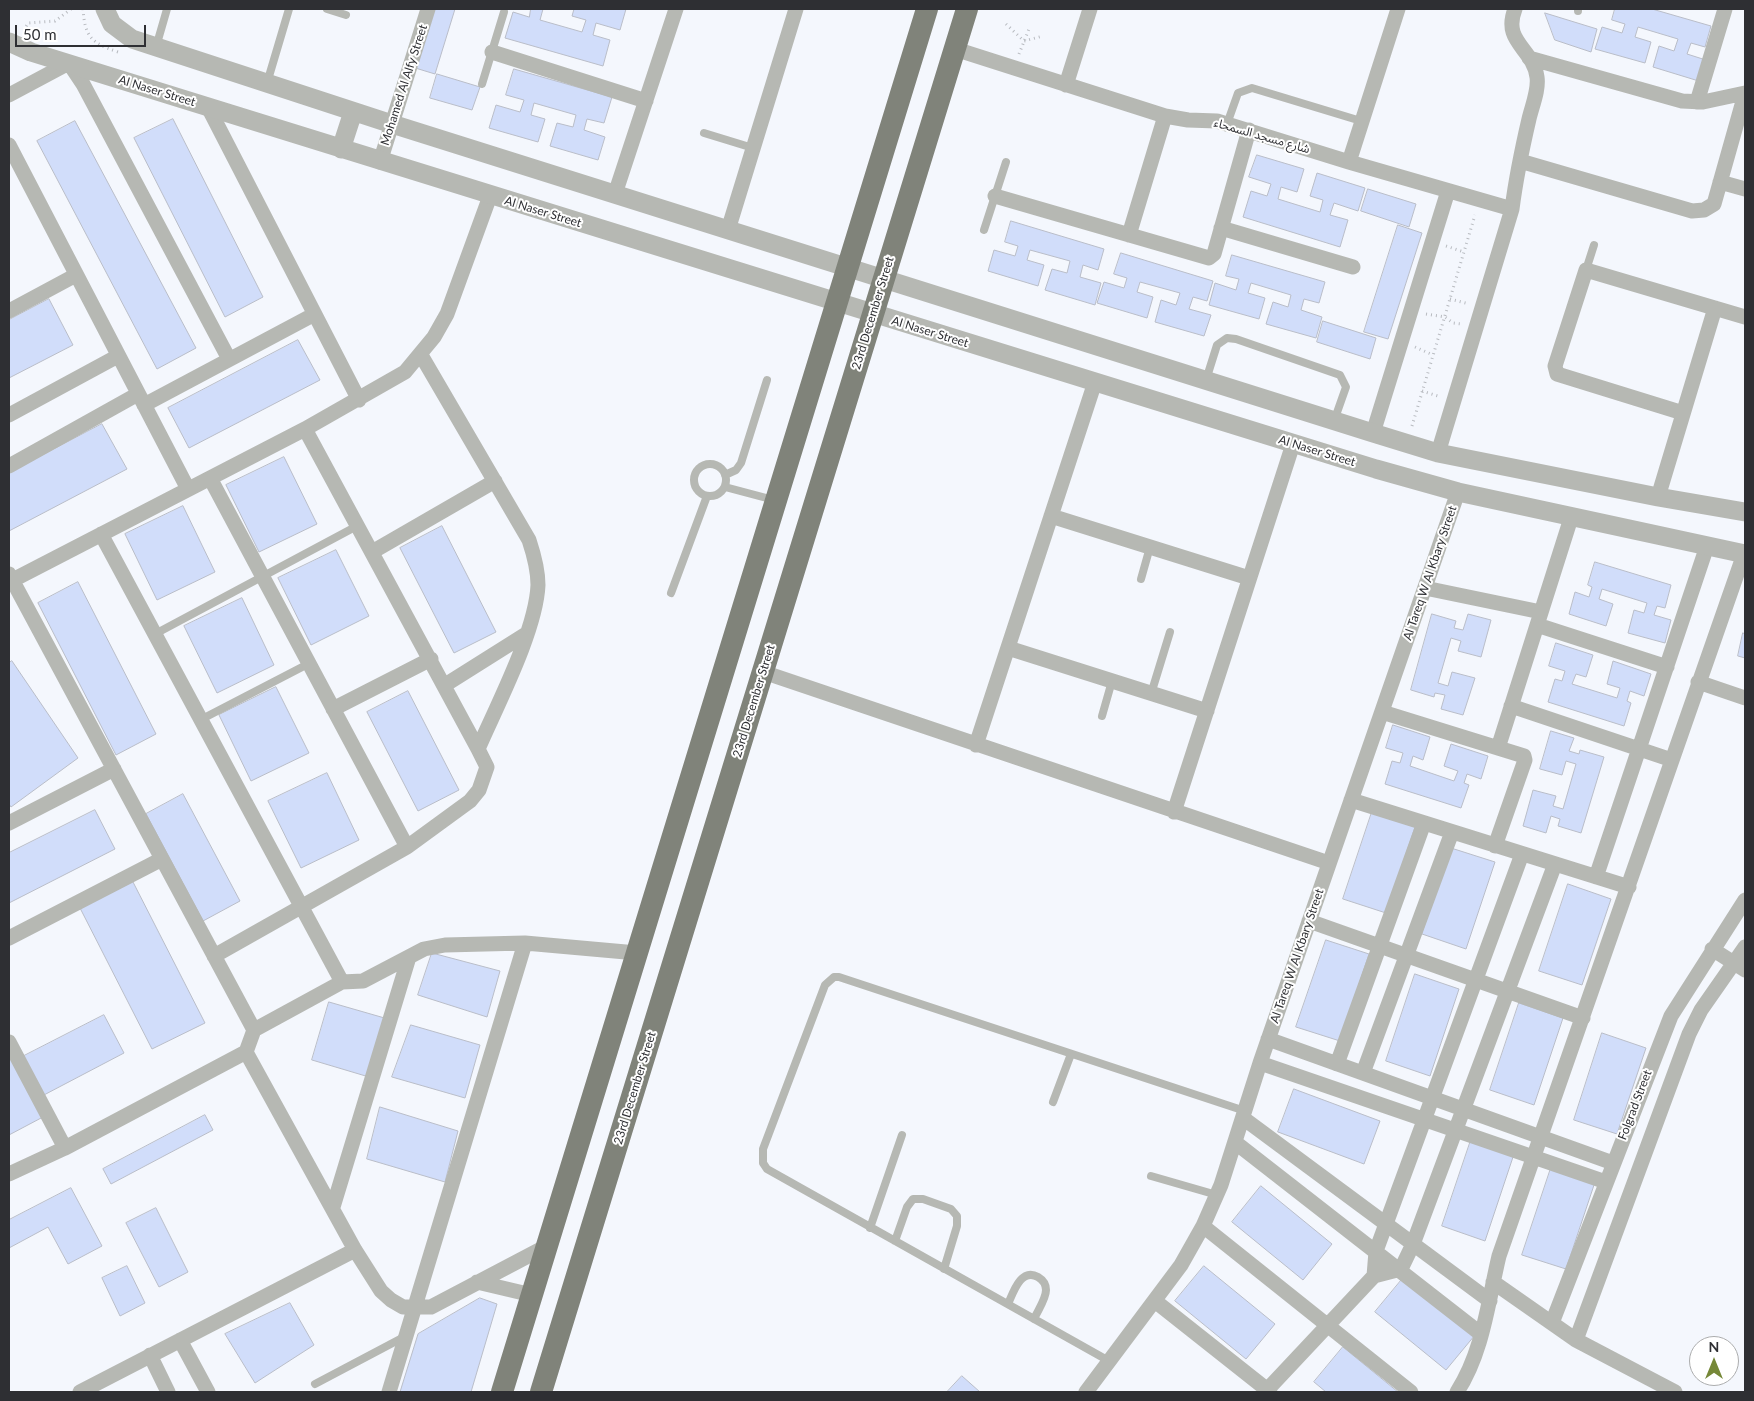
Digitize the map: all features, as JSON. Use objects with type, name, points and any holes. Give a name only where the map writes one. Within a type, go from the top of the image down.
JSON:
[{"type":"main road","points":[[502,1392],[927,9]]},
{"type":"main road","name":"23rd December Street","points":[[541,1392],[967,9]]},
{"type":"main road","points":[[593,1094],[629,1108]]},
{"type":"street","points":[[105,9],[112,24],[121,32],[132,39],[156,47],[267,82],[353,112],[1438,453],[1658,497],[1745,512]]},
{"type":"street","name":"Mohamed Al Alfy Street","points":[[380,162],[428,9]]},
{"type":"street","points":[[615,194],[673,9]]},
{"type":"street","points":[[728,230],[796,9]]},
{"type":"street","points":[[1066,86],[1090,9]]},
{"type":"street","points":[[1349,162],[1398,9]]},
{"type":"street","points":[[1438,453],[1512,209],[1520,161],[1538,80],[1529,58],[1511,31],[1511,19],[1515,9]]},
{"type":"street","points":[[1697,102],[1720,10]]},
{"type":"street","name":"Al Naser Street","points":[[9,42],[69,63],[380,162],[1294,444],[1458,492],[1570,518],[1744,554]]},
{"type":"street","name":"شارع مسجد السمحاء","points":[[954,50],[1165,116],[1188,120],[1217,121],[1349,162],[1512,209]]},
{"type":"street","points":[[492,52],[646,100]]},
{"type":"street","points":[[1520,161],[1692,211],[1704,210],[1714,204],[1745,94],[1697,102],[1682,101],[1653,95],[1529,58]]},
{"type":"street","points":[[9,94],[69,63],[83,84],[229,359]]},
{"type":"street","points":[[208,107],[359,400]]},
{"type":"street","points":[[340,149],[353,112]]},
{"type":"street","points":[[1129,235],[1165,116]]},
{"type":"street","points":[[995,196],[1209,258],[1214,254],[1249,130]]},
{"type":"street","points":[[9,145],[188,489]]},
{"type":"street","points":[[1720,182],[1745,189]]},
{"type":"street","points":[[1373,433],[1448,190]]},
{"type":"street","points":[[254,1030],[10,579],[305,429],[359,400],[405,372],[434,337],[446,314],[490,196]]},
{"type":"street","points":[[1221,228],[1353,268]]},
{"type":"street","points":[[1684,413],[1557,374],[1555,366],[1586,270],[1745,317]]},
{"type":"street","points":[[9,311],[76,275]]},
{"type":"street","points":[[1658,497],[1715,308]]},
{"type":"street","points":[[9,466],[141,400],[229,359],[313,314]]},
{"type":"street","points":[[421,355],[529,540],[537,569],[536,602],[526,634],[478,750]]},
{"type":"street","points":[[9,415],[118,356]]},
{"type":"street","points":[[976,744],[1095,382]]},
{"type":"street","points":[[214,956],[407,847],[470,801],[479,790],[487,767],[431,659],[305,429]]},
{"type":"street","points":[[1174,812],[1294,444]]},
{"type":"street","points":[[210,478],[407,847]]},
{"type":"street","points":[[372,552],[495,481]]},
{"type":"street","name":"Al Tareq W Al Kbary Street","points":[[1086,1392],[1181,1265],[1203,1226],[1217,1195],[1236,1143],[1268,1039],[1458,492]]},
{"type":"street","points":[[1051,516],[1249,578]]},
{"type":"street","points":[[1498,748],[1570,518]]},
{"type":"street","points":[[101,534],[342,982]]},
{"type":"street","points":[[1596,877],[1707,546]]},
{"type":"street","points":[[1457,1392],[1470,1372],[1482,1334],[1500,1256],[1744,554]]},
{"type":"street","points":[[1425,588],[1539,618],[1666,667]]},
{"type":"street","points":[[445,685],[526,634]]},
{"type":"street","points":[[1008,648],[1207,711]]},
{"type":"street","points":[[333,709],[431,659]]},
{"type":"street","points":[[763,672],[1329,863]]},
{"type":"street","points":[[1698,682],[1745,698]]},
{"type":"street","points":[[1511,706],[1672,760]]},
{"type":"street","points":[[1382,712],[1522,755],[1525,760],[1495,846]]},
{"type":"street","points":[[9,823],[114,769]]},
{"type":"street","points":[[1351,800],[1629,887]]},
{"type":"street","points":[[1337,1064],[1424,823]]},
{"type":"street","points":[[1363,1073],[1452,832]]},
{"type":"street","points":[[1374,1276],[1376,1251],[1434,1099],[1522,854]]},
{"type":"street","points":[[9,938],[162,859]]},
{"type":"street","points":[[1155,1301],[1268,1391],[1326,1325],[1374,1276],[1401,1269],[1413,1244],[1464,1110],[1555,864]]},
{"type":"street","name":"Folgrad Street","points":[[1552,1323],[1670,1016],[1745,900]]},
{"type":"street","points":[[1309,921],[1584,1018]]},
{"type":"street","points":[[9,1174],[65,1148],[246,1052],[254,1030],[342,982],[364,981],[424,950],[445,944],[525,942],[637,953]]},
{"type":"street","points":[[389,1392],[416,1308],[525,942]]},
{"type":"street","name":"Folgrad Street","points":[[1576,1340],[1690,1034],[1702,1010],[1739,966],[1745,947]]},
{"type":"street","points":[[1712,949],[1739,966]]},
{"type":"street","points":[[333,1207],[409,957]]},
{"type":"street","points":[[1268,1039],[1613,1164]]},
{"type":"street","points":[[9,1042],[65,1148]]},
{"type":"street","points":[[246,1052],[355,1250],[382,1291],[391,1300],[403,1307],[431,1307],[546,1246]]},
{"type":"street","points":[[1260,1063],[1606,1182]]},
{"type":"street","points":[[1244,1115],[1490,1301]]},
{"type":"street","points":[[1236,1143],[1401,1269],[1482,1334]]},
{"type":"street","points":[[1203,1226],[1411,1392]]},
{"type":"street","points":[[80,1392],[355,1250]]},
{"type":"street","points":[[478,1282],[532,1295]]},
{"type":"street","points":[[1493,1282],[1576,1340],[1675,1392]]},
{"type":"street","points":[[180,1340],[208,1392]]},
{"type":"street","points":[[150,1355],[168,1392]]},
{"type":"lane","points":[[156,47],[167,9]]},
{"type":"lane","points":[[267,82],[290,9]]},
{"type":"lane","points":[[327,9],[346,15]]},
{"type":"lane","points":[[482,84],[504,12]]},
{"type":"lane","points":[[1227,124],[1238,93],[1252,88],[1361,121]]},
{"type":"lane","points":[[704,133],[753,148]]},
{"type":"lane","points":[[984,230],[1006,162]]},
{"type":"lane","points":[[1586,270],[1594,245]]},
{"type":"lane","points":[[1206,380],[1217,345],[1227,338],[1236,339],[1340,375],[1346,387],[1334,421]]},
{"type":"lane","points":[[725,475],[736,470],[741,464],[768,380]]},
{"type":"lane","points":[[715,465],[725,475],[725,487],[714,496],[707,496],[696,487],[694,480],[701,467],[715,465]]},
{"type":"lane","points":[[725,487],[776,500]]},
{"type":"lane","points":[[671,593],[707,496]]},
{"type":"lane","points":[[155,634],[357,526]]},
{"type":"lane","points":[[1141,579],[1150,547]]},
{"type":"lane","points":[[1151,694],[1170,632]]},
{"type":"lane","points":[[200,720],[308,664]]},
{"type":"lane","points":[[1102,716],[1112,681]]},
{"type":"lane","points":[[1109,1362],[772,1173],[763,1163],[762,1156],[821,994],[829,980],[839,977],[1070,1054],[1244,1115]]},
{"type":"lane","points":[[1053,1102],[1070,1054]]},
{"type":"lane","points":[[870,1228],[902,1135]]},
{"type":"lane","points":[[1151,1176],[1217,1195]]},
{"type":"lane","points":[[895,1241],[907,1207],[913,1199],[923,1199],[950,1209],[957,1216],[957,1226],[944,1269]]},
{"type":"lane","points":[[1008,1304],[1018,1282],[1023,1278],[1035,1275],[1045,1282],[1046,1295],[1034,1319]]},
{"type":"lane","points":[[315,1384],[407,1335]]},
{"type":"path","points":[[36,33],[27,30],[26,25],[56,21],[71,9]]},
{"type":"path","points":[[1006,24],[1024,41]]},
{"type":"path","points":[[1013,69],[1029,29]]},
{"type":"path","points":[[1024,41],[1043,36]]},
{"type":"path","points":[[1407,443],[1480,200]]},
{"type":"path","points":[[1411,311],[1445,316],[1455,324],[1477,325]]},
{"type":"building","points":[[430,9],[455,9],[435,74],[412,67]]},
{"type":"building","points":[[531,9],[543,9],[540,20],[582,32],[586,20],[572,16],[574,9],[626,9],[620,30],[596,23],[593,35],[610,40],[603,66],[505,38],[513,12],[529,17]]},
{"type":"building","points":[[1615,9],[1652,9],[1711,26],[1705,47],[1691,43],[1687,54],[1709,61],[1702,82],[1653,67],[1659,46],[1674,51],[1678,39],[1638,27],[1635,37],[1651,42],[1645,63],[1595,49],[1602,27],[1622,33],[1625,24],[1612,20]]},
{"type":"building","points":[[1545,13],[1597,29],[1591,52],[1555,40]]},
{"type":"building","points":[[514,69],[612,97],[604,123],[587,119],[584,130],[605,137],[598,160],[550,146],[557,123],[573,127],[576,115],[534,103],[531,115],[545,119],[538,142],[489,128],[496,105],[520,112],[524,100],[506,95]]},
{"type":"building","points":[[437,74],[480,87],[472,110],[430,98]]},
{"type":"building","points":[[173,119],[263,297],[225,317],[134,138]]},
{"type":"building","points":[[75,121],[196,348],[157,369],[37,141]]},
{"type":"building","points":[[1257,155],[1304,169],[1297,192],[1281,187],[1278,199],[1320,212],[1323,200],[1310,196],[1317,173],[1365,188],[1358,211],[1334,203],[1330,215],[1348,220],[1340,247],[1243,217],[1251,191],[1267,196],[1271,184],[1249,177]]},
{"type":"building","points":[[1368,189],[1416,204],[1409,227],[1361,211]]},
{"type":"building","points":[[1011,221],[1104,249],[1098,270],[1083,265],[1080,277],[1101,283],[1095,305],[1045,290],[1052,269],[1067,273],[1070,261],[1030,250],[1027,260],[1044,265],[1038,286],[988,271],[994,250],[1015,256],[1018,246],[1005,242]]},
{"type":"building","points":[[1398,225],[1422,233],[1388,339],[1364,332]]},
{"type":"building","points":[[1121,253],[1213,281],[1207,301],[1193,297],[1189,309],[1211,315],[1204,336],[1155,322],[1161,300],[1176,305],[1180,293],[1140,282],[1137,292],[1153,297],[1147,318],[1097,303],[1104,282],[1124,288],[1127,278],[1114,274]]},
{"type":"building","points":[[1232,255],[1325,282],[1319,303],[1304,299],[1301,310],[1322,317],[1316,338],[1266,324],[1273,302],[1288,307],[1291,295],[1251,283],[1248,293],[1265,298],[1259,319],[1209,305],[1215,283],[1236,290],[1239,279],[1226,276]]},
{"type":"building","points":[[49,299],[73,345],[9,378],[9,320]]},
{"type":"building","points":[[1323,321],[1376,338],[1370,359],[1317,342]]},
{"type":"building","points":[[298,340],[320,380],[189,448],[168,408]]},
{"type":"building","points":[[102,424],[127,469],[9,531],[9,473]]},
{"type":"building","points":[[284,457],[317,524],[259,552],[226,485]]},
{"type":"building","points":[[183,506],[215,572],[157,600],[125,534]]},
{"type":"building","points":[[442,526],[496,632],[454,653],[400,548]]},
{"type":"building","points":[[336,550],[369,616],[311,645],[278,578]]},
{"type":"building","points":[[1595,562],[1671,585],[1665,608],[1657,606],[1654,615],[1671,620],[1665,643],[1628,633],[1634,610],[1644,613],[1647,603],[1602,589],[1599,599],[1613,604],[1606,626],[1569,614],[1575,592],[1589,597],[1592,587],[1588,585]]},
{"type":"building","points":[[78,582],[156,734],[116,755],[38,603]]},
{"type":"building","points":[[242,598],[274,665],[217,693],[184,626]]},
{"type":"building","points":[[1432,614],[1456,621],[1454,628],[1463,630],[1468,614],[1491,620],[1481,657],[1458,651],[1461,641],[1451,638],[1438,683],[1448,686],[1452,672],[1475,678],[1463,715],[1441,709],[1445,695],[1435,693],[1434,697],[1411,690]]},
{"type":"building","points":[[1743,633],[1745,634],[1745,658],[1738,656]]},
{"type":"building","points":[[1556,643],[1593,655],[1586,677],[1576,674],[1572,684],[1617,698],[1620,688],[1607,684],[1613,661],[1651,674],[1644,696],[1630,691],[1627,701],[1631,703],[1624,726],[1548,702],[1555,679],[1562,681],[1565,671],[1549,666]]},
{"type":"building","points":[[12,661],[78,758],[11,807],[9,804],[9,663]]},
{"type":"building","points":[[276,687],[309,753],[251,781],[219,715]]},
{"type":"building","points":[[408,691],[459,790],[418,811],[367,712]]},
{"type":"building","points":[[1393,725],[1430,737],[1423,760],[1413,756],[1410,766],[1454,781],[1458,771],[1444,766],[1451,744],[1488,756],[1481,779],[1467,774],[1464,783],[1469,785],[1461,808],[1385,784],[1392,761],[1400,763],[1403,753],[1386,748]]},
{"type":"building","points":[[1551,731],[1574,738],[1569,751],[1579,754],[1580,750],[1604,757],[1581,833],[1558,826],[1560,819],[1551,816],[1546,833],[1523,826],[1533,790],[1556,796],[1553,806],[1563,809],[1576,764],[1566,761],[1562,775],[1540,769]]},
{"type":"building","points":[[327,773],[359,840],[301,868],[268,801]]},
{"type":"building","points":[[183,794],[240,901],[203,921],[146,814]]},
{"type":"building","points":[[95,810],[115,849],[9,903],[9,853]]},
{"type":"building","points":[[1372,812],[1415,827],[1386,913],[1343,899]]},
{"type":"building","points":[[1451,848],[1495,862],[1466,949],[1422,934]]},
{"type":"building","points":[[133,882],[205,1023],[152,1049],[80,908]]},
{"type":"building","points":[[1568,884],[1611,899],[1582,985],[1539,971]]},
{"type":"building","points":[[1326,940],[1369,954],[1340,1041],[1296,1027]]},
{"type":"building","points":[[432,953],[500,971],[487,1017],[418,995]]},
{"type":"building","points":[[1415,974],[1459,989],[1430,1076],[1386,1061]]},
{"type":"building","points":[[329,1002],[388,1019],[369,1077],[312,1060]]},
{"type":"building","points":[[1519,1003],[1563,1018],[1534,1105],[1490,1090]]},
{"type":"building","points":[[104,1015],[124,1053],[42,1096],[22,1057]]},
{"type":"building","points":[[411,1025],[480,1045],[465,1098],[392,1077]]},
{"type":"building","points":[[1602,1033],[1646,1048],[1617,1134],[1574,1120]]},
{"type":"building","points":[[9,1049],[43,1117],[9,1135]]},
{"type":"building","points":[[1294,1089],[1380,1121],[1364,1164],[1278,1132]]},
{"type":"building","points":[[380,1107],[458,1131],[445,1182],[367,1159]]},
{"type":"building","points":[[205,1115],[213,1130],[111,1184],[103,1169]]},
{"type":"building","points":[[1471,1140],[1514,1154],[1485,1241],[1442,1226]]},
{"type":"building","points":[[1551,1168],[1595,1182],[1566,1269],[1522,1255]]},
{"type":"building","points":[[1261,1186],[1332,1244],[1303,1280],[1232,1222]]},
{"type":"building","points":[[71,1188],[102,1246],[68,1264],[48,1227],[9,1248],[9,1220]]},
{"type":"building","points":[[156,1208],[188,1272],[159,1287],[126,1223]]},
{"type":"building","points":[[127,1266],[145,1303],[120,1316],[102,1278]]},
{"type":"building","points":[[1204,1266],[1275,1324],[1246,1359],[1175,1301]]},
{"type":"building","points":[[1404,1277],[1475,1335],[1446,1370],[1375,1312]]},
{"type":"building","points":[[480,1298],[497,1304],[471,1392],[400,1392],[418,1334]]},
{"type":"building","points":[[290,1303],[314,1345],[255,1383],[225,1334]]},
{"type":"building","points":[[1343,1347],[1398,1392],[1326,1392],[1314,1382]]},
{"type":"building","points":[[962,1376],[980,1392],[947,1392]]}]
